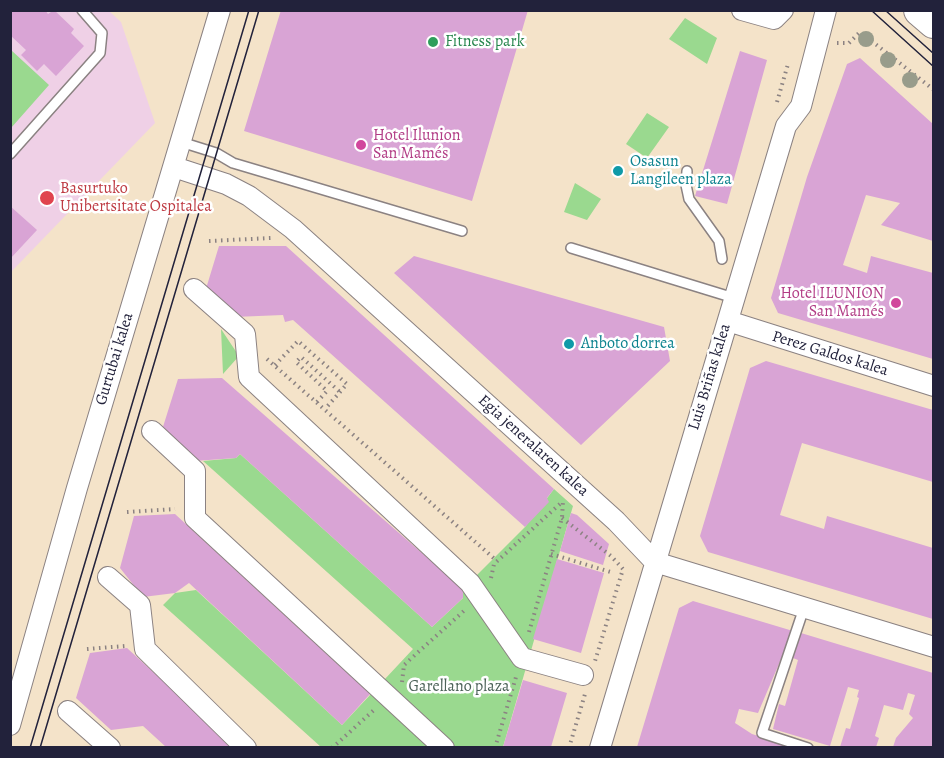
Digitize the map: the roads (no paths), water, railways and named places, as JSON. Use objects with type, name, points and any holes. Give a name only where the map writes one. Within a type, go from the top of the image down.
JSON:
[{"type":"main road","points":[[920,10],[933,22]]},
{"type":"street","name":"Gurtubai kalea","points":[[12,716],[77,488],[220,10]]},
{"type":"street","points":[[742,10],[774,19],[783,10]]},
{"type":"street","name":"Luis Briñas kalea","points":[[600,747],[786,126],[801,106],[826,10]]},
{"type":"street","name":"Egia jeneralaren kalea","points":[[174,167],[226,184],[249,196],[293,229],[616,521],[655,562],[933,647]]},
{"type":"street","points":[[194,289],[245,334],[249,377],[470,583],[522,658],[587,678]]},
{"type":"street","name":"Perez Galdos kalea","points":[[728,321],[933,386]]},
{"type":"street","points":[[152,431],[195,471],[195,518],[388,698],[444,747]]},
{"type":"street","points":[[108,577],[140,605],[145,650],[246,747]]},
{"type":"street","points":[[68,711],[110,747]]},
{"type":"lane","points":[[10,154],[100,53],[102,33],[82,10]]},
{"type":"lane","points":[[181,142],[216,153],[233,163],[462,231]]},
{"type":"lane","points":[[687,171],[686,185],[689,198],[719,242],[722,259]]},
{"type":"lane","points":[[571,248],[734,298]]},
{"type":"lane","points":[[804,608],[762,733],[808,747]]},
{"type":"tram line","points":[[30,748],[249,10]]},
{"type":"tram line","points":[[40,748],[259,10]]},
{"type":"tram line","points":[[871,10],[934,67]]},
{"type":"tram line","points":[[885,10],[934,54]]},
{"type":"place","name":"Fitness park","points":[[433,42]]},
{"type":"place","name":"Hotel Ilunion San Mamés","points":[[361,145]]},
{"type":"place","name":"Osasun Langileen plaza","points":[[618,171]]},
{"type":"place","name":"Basurtuko Unibertsitate Ospitalea","points":[[47,198]]},
{"type":"place","name":"Hotel ILUNION San Mamés","points":[[896,303]]},
{"type":"place","name":"Anboto dorrea","points":[[569,344]]},
{"type":"park label","name":"Garellano plaza","points":[[459,687]]}]
